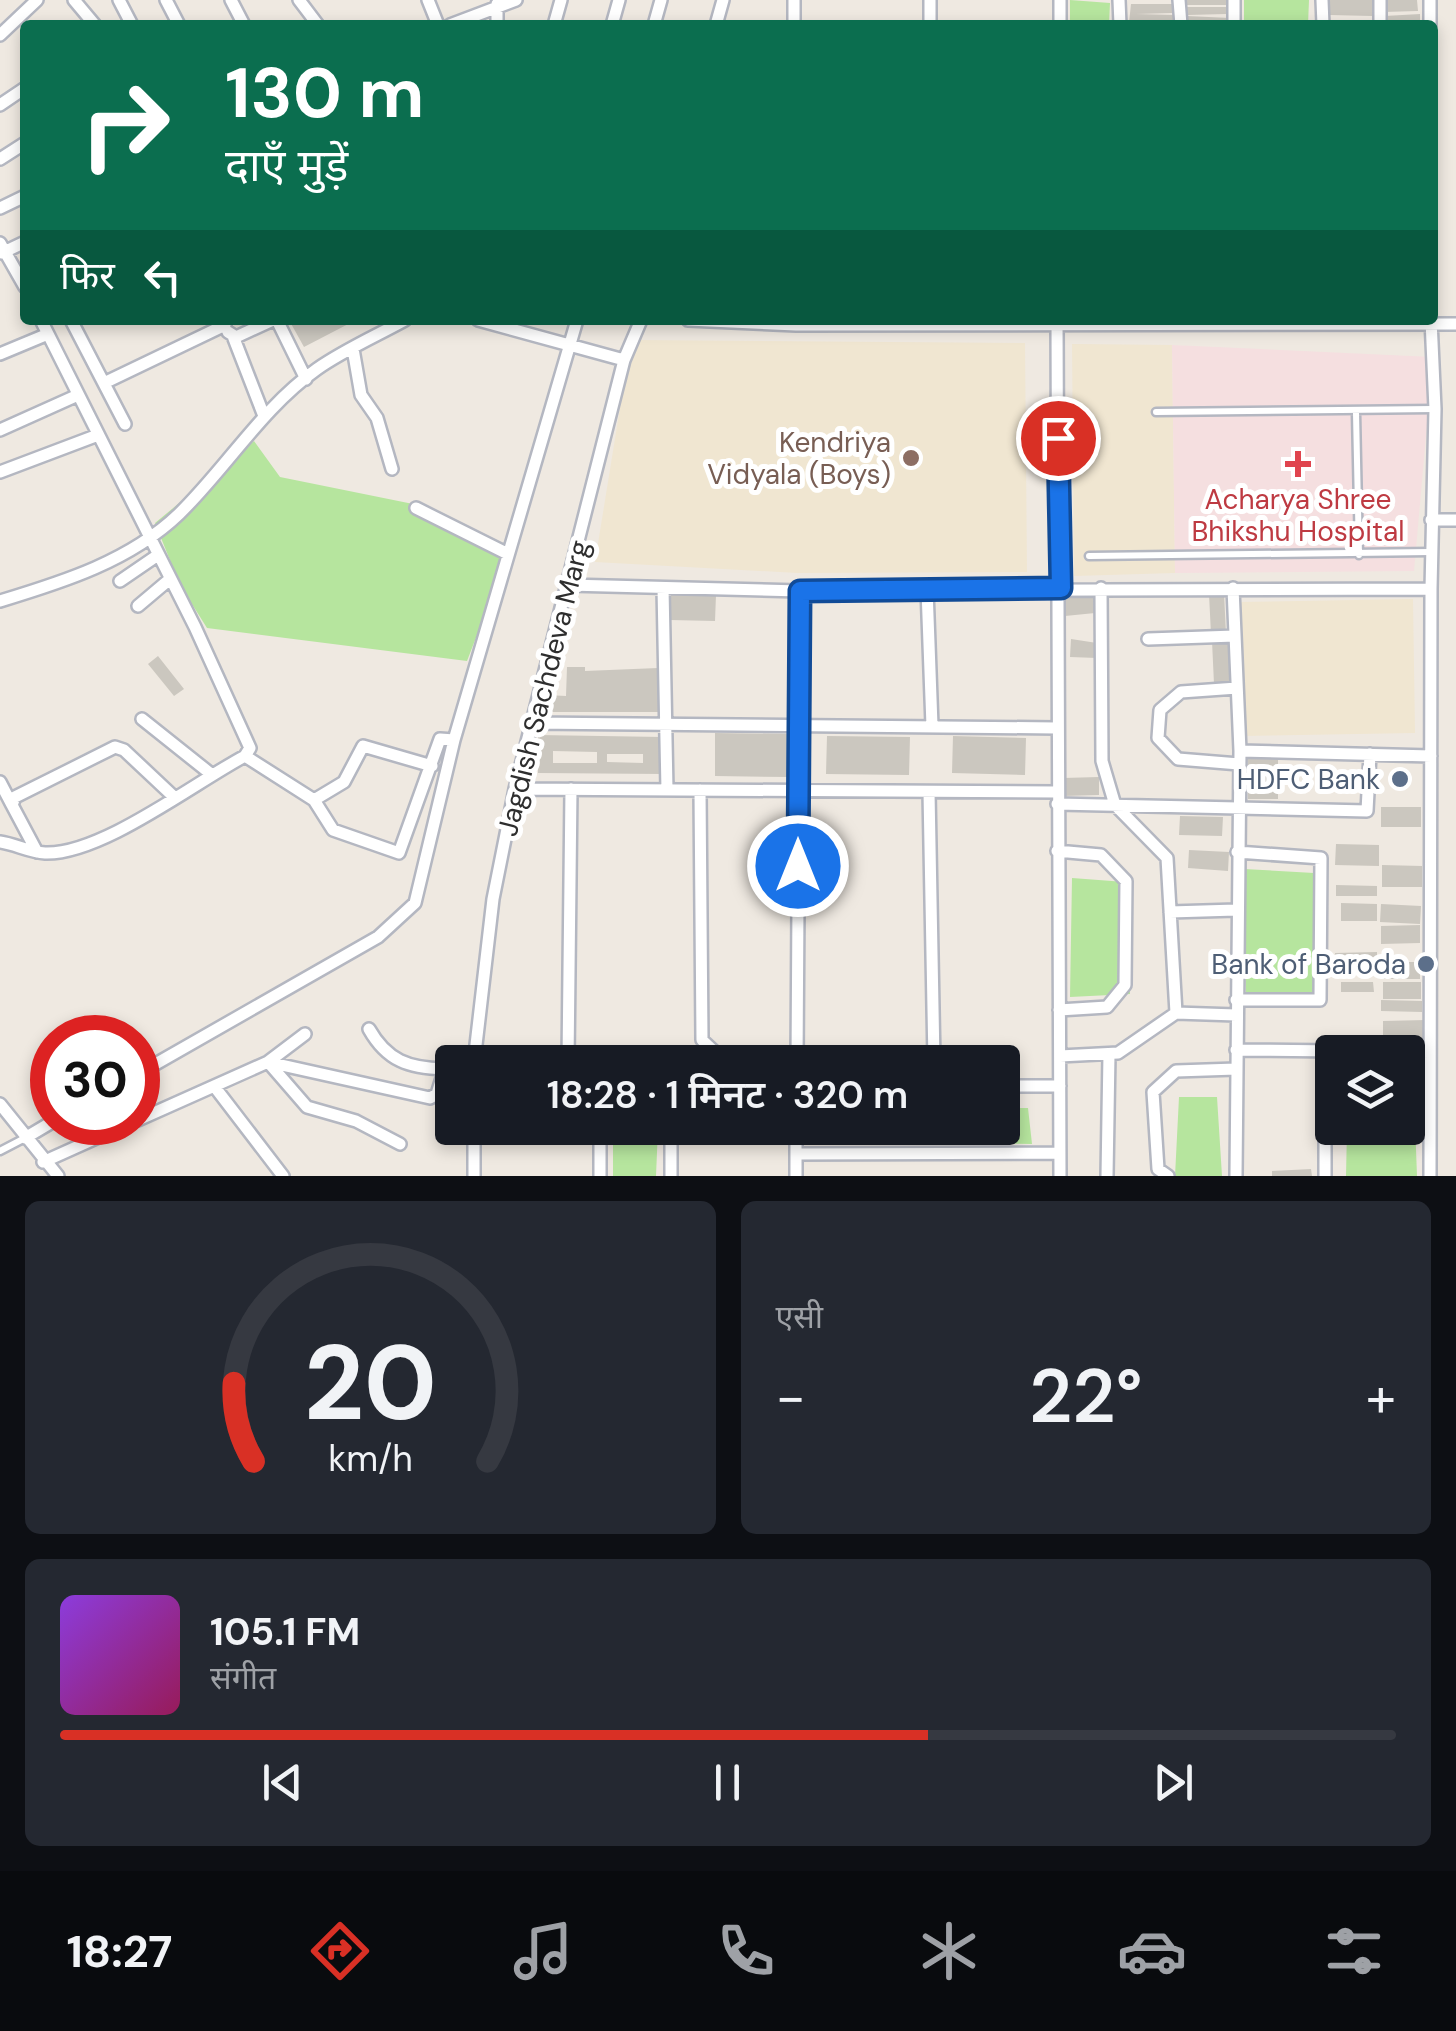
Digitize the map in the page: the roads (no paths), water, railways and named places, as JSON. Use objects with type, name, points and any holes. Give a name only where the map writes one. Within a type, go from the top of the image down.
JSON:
[{"type":"street","points":[[74,0],[91,20]]},
{"type":"street","points":[[298,0],[314,20]]},
{"type":"street","points":[[461,20],[516,0]]},
{"type":"street","points":[[0,35],[33,1]]},
{"type":"street","points":[[2,249],[20,279]]},
{"type":"street","points":[[0,842],[48,854],[92,841],[244,756],[250,740],[44,325]]},
{"type":"street","points":[[75,325],[126,424]]},
{"type":"street","points":[[104,383],[218,325]]},
{"type":"street","points":[[226,325],[264,416]]},
{"type":"street","points":[[232,336],[262,325]]},
{"type":"street","points":[[278,325],[306,379]]},
{"type":"street","points":[[0,600],[97,569],[148,536],[178,514],[264,416],[306,379],[396,325]]},
{"type":"street","points":[[494,325],[624,360]]},
{"type":"street","points":[[529,336],[532,325]]},
{"type":"street","points":[[160,1061],[378,937],[404,916],[421,890],[454,740],[576,325]]},
{"type":"street","name":"Jagdish Sachdeva Marg","points":[[476,1045],[492,899],[515,789],[624,360],[640,325]]},
{"type":"street","points":[[1056,325],[1061,588],[1056,728],[1060,1176]]},
{"type":"street","points":[[1430,1176],[1431,520],[1435,409],[1431,325]]},
{"type":"street","points":[[0,354],[48,334]]},
{"type":"street","points":[[353,349],[361,395],[377,418],[392,470]]},
{"type":"street","points":[[0,430],[78,396]]},
{"type":"street","points":[[0,472],[98,436]]},
{"type":"street","points":[[416,508],[508,554]]},
{"type":"street","points":[[1431,520],[1456,520]]},
{"type":"street","points":[[120,581],[158,555]]},
{"type":"street","points":[[138,606],[170,579]]},
{"type":"street","points":[[568,585],[800,591],[1431,589]]},
{"type":"street","points":[[663,588],[667,790]]},
{"type":"street","points":[[1101,588],[1102,761],[1116,805],[1166,858],[1176,1013]]},
{"type":"street","points":[[1232,588],[1239,757],[1236,1176]]},
{"type":"street","points":[[927,589],[932,726]]},
{"type":"street","points":[[797,1045],[800,591]]},
{"type":"street","points":[[1148,640],[1234,636]]},
{"type":"street","points":[[1237,688],[1181,692],[1160,710],[1158,738],[1178,759],[1431,756]]},
{"type":"street","points":[[142,719],[211,774]]},
{"type":"street","points":[[532,723],[1056,728]]},
{"type":"street","points":[[244,756],[314,800],[332,830],[400,853],[440,738],[454,740]]},
{"type":"street","points":[[12,804],[15,797],[115,746],[174,797]]},
{"type":"street","points":[[314,800],[344,782],[364,746],[432,766]]},
{"type":"street","points":[[515,789],[929,792],[1116,805],[1367,810],[1370,754]]},
{"type":"street","points":[[0,782],[37,852]]},
{"type":"street","points":[[568,1045],[571,788]]},
{"type":"street","points":[[700,790],[702,1040],[708,1045]]},
{"type":"street","points":[[929,792],[934,1045]]},
{"type":"street","points":[[1058,850],[1102,855],[1126,881],[1125,985],[1106,1006],[1060,1010]]},
{"type":"street","points":[[1236,1000],[1320,1000],[1321,858],[1237,852]]},
{"type":"street","points":[[1170,912],[1236,910]]},
{"type":"street","points":[[1060,1056],[1118,1053],[1176,1013],[1236,1014]]},
{"type":"street","points":[[369,1029],[380,1049],[400,1063],[435,1068]]},
{"type":"street","points":[[160,1110],[268,1062],[305,1034]]},
{"type":"street","points":[[1236,1050],[1430,1052]]},
{"type":"street","points":[[1107,1176],[1109,1054]]},
{"type":"street","points":[[268,1062],[430,1098],[435,1095]]},
{"type":"street","points":[[268,1062],[307,1106],[356,1121],[400,1144]]},
{"type":"street","points":[[1168,1176],[1158,1169],[1153,1092],[1176,1071],[1236,1069]]},
{"type":"street","points":[[214,1086],[283,1176]]},
{"type":"street","points":[[1020,1086],[1060,1086]]},
{"type":"street","points":[[1425,1098],[1430,1098]]},
{"type":"street","points":[[0,1104],[50,1170],[93,1145]]},
{"type":"street","points":[[25,1138],[30,1135]]},
{"type":"street","points":[[474,1145],[474,1176]]},
{"type":"street","points":[[600,1145],[600,1176]]},
{"type":"street","points":[[671,1145],[671,1176]]},
{"type":"street","points":[[796,1145],[796,1176]]},
{"type":"street","points":[[1325,1145],[1325,1176]]},
{"type":"street","points":[[796,1154],[1060,1153]]},
{"type":"lane","points":[[1156,412],[1356,413],[1435,409]]},
{"type":"lane","points":[[1356,413],[1359,554]]},
{"type":"lane","points":[[1088,556],[1431,552]]},
{"type":"lane","points":[[0,1151],[25,1138]]},
{"type":"place","name":"Kendriya Vidyala (Boys)","points":[[911,458]]},
{"type":"place","name":"Acharya Shree Bhikshu Hospital","points":[[1298,464]]},
{"type":"place","name":"HDFC Bank","points":[[1400,779]]},
{"type":"place","name":"Bank of Baroda","points":[[1426,964]]}]
